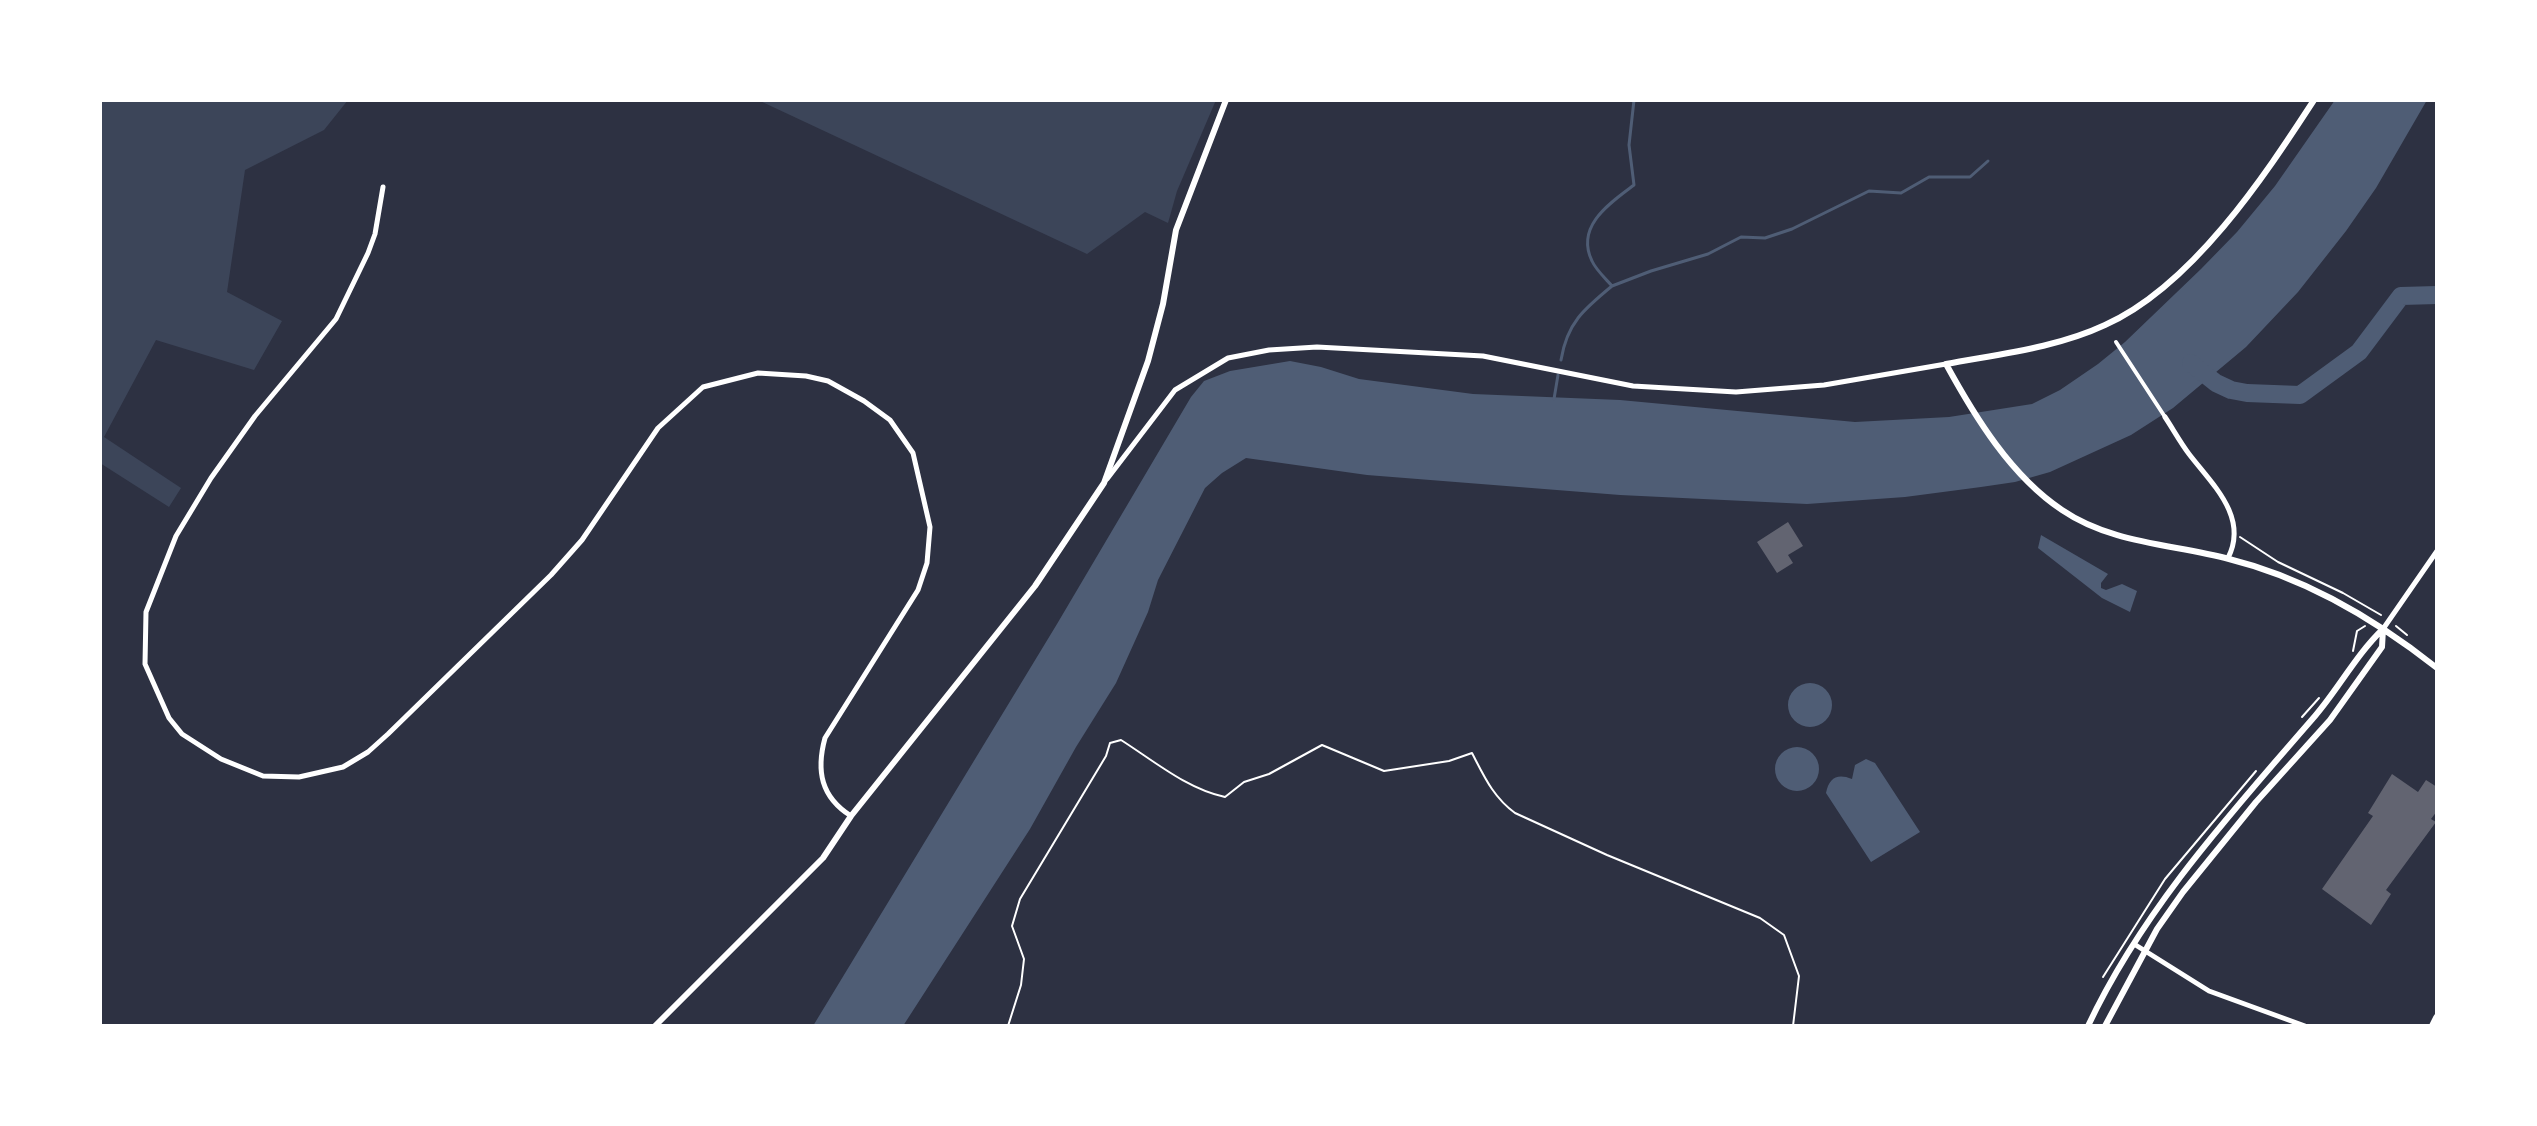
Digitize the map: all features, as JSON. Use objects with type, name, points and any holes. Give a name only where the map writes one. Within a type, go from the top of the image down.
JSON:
[{"type":"highway","points":[[2433,1026],[2437,1018]]},
{"type":"street","points":[[1104,483],[1148,361],[1163,304],[1176,230],[1226,100]]},
{"type":"street","points":[[655,1026],[823,858],[851,816],[1035,586],[1104,483],[1175,390],[1228,358],[1269,350],[1344,348],[1483,356],[1633,386],[1736,392],[1824,385],[1946,364],[2081,335],[2120,318],[2190,263],[2224,226],[2279,154],[2314,100]]},
{"type":"street","points":[[383,187],[375,234],[336,319],[255,416],[211,478],[176,536],[146,612],[145,664],[169,718],[182,734],[208,751],[241,769],[263,776],[299,777],[343,767],[368,752],[388,734],[551,575],[582,540],[658,428],[703,387],[758,373],[806,376],[828,381],[890,420],[913,453],[930,527],[927,563],[918,590],[825,738],[821,761],[824,786],[830,800],[851,816]]},
{"type":"street","points":[[2116,342],[2181,444],[2221,494],[2229,509],[2235,535],[2228,558]]},
{"type":"street","points":[[1946,364],[1971,407],[2028,482],[2063,512],[2101,531],[2228,558],[2303,584],[2383,629],[2437,668]]},
{"type":"street","points":[[2088,1026],[2134,944],[2195,855],[2317,713],[2367,645],[2383,629],[2437,551]]},
{"type":"street","points":[[2105,1026],[2157,929],[2211,855],[2330,720],[2382,647],[2383,629]]},
{"type":"street","points":[[2134,944],[2209,991],[2305,1026]]},
{"type":"path","points":[[2235,535],[2278,562],[2343,593],[2384,617]]},
{"type":"path","points":[[1008,1026],[1021,985],[1024,959],[1012,926],[1020,899],[1106,756],[1110,743],[1121,740],[1190,784],[1207,793],[1225,797],[1244,782],[1269,774],[1322,745],[1384,771],[1449,761],[1472,753],[1491,791],[1501,804],[1515,813],[1760,918],[1784,935],[1799,976],[1793,1026]]},
{"type":"shaded area","points":[[100,100],[348,100],[324,130],[245,170],[227,292],[282,321],[254,370],[156,340],[104,437],[181,488],[169,507],[100,463]]},
{"type":"shaded area","points":[[758,100],[1216,100],[1177,191],[1168,223],[1145,212],[1087,254]]},
{"type":"shaded area","points":[[2335,100],[2427,100],[2376,188],[2346,231],[2298,292],[2246,347],[2173,408],[2131,435],[2050,472],[1981,487],[1905,497],[1807,504],[1620,495],[1367,475],[1246,458],[1205,488],[1158,580],[1148,612],[1116,683],[1030,829],[903,1026],[813,1026],[1191,397],[1204,381],[1230,371],[1290,361],[1359,379],[1473,394],[1620,400],[1855,422],[1949,417],[2032,404],[2060,390],[2098,364],[2201,269],[2275,186]]},
{"type":"shaded area","points":[[2041,535],[2108,574],[2101,588],[2106,590],[2122,584],[2137,591],[2130,612],[2102,598],[2038,548]]},
{"type":"shaded area","points":[[1810,683],[1826,689],[1832,705],[1826,721],[1810,727],[1794,721],[1788,705],[1794,689]]},
{"type":"shaded area","points":[[1797,747],[1813,753],[1819,769],[1813,785],[1797,791],[1781,785],[1775,769],[1781,753]]},
{"type":"shaded area","points":[[1866,759],[1875,763],[1920,832],[1871,862],[1826,793],[1834,778],[1852,779],[1855,765]]},
{"type":"building","points":[[1788,522],[1803,546],[1788,555],[1793,563],[1777,573],[1757,542]]},
{"type":"building","points":[[2392,774],[2418,792],[2426,780],[2437,787],[2437,811],[2431,819],[2436,822],[2386,890],[2391,894],[2371,925],[2322,889],[2373,816],[2368,813]]},
{"type":"waterway","points":[[1561,360],[1572,326],[1612,286],[1592,261],[1588,237],[1598,217],[1634,185],[1629,145],[1634,100]]},
{"type":"waterway","points":[[1612,286],[1708,254],[1741,237],[1765,238],[1792,229],[1869,191],[1901,193],[1929,177],[1970,177],[1988,161]]},
{"type":"waterway","points":[[2191,363],[2216,383],[2231,390],[2300,395],[2359,352],[2401,296],[2437,295]]},
{"type":"waterway","points":[[1554,399],[1558,375]]}]
